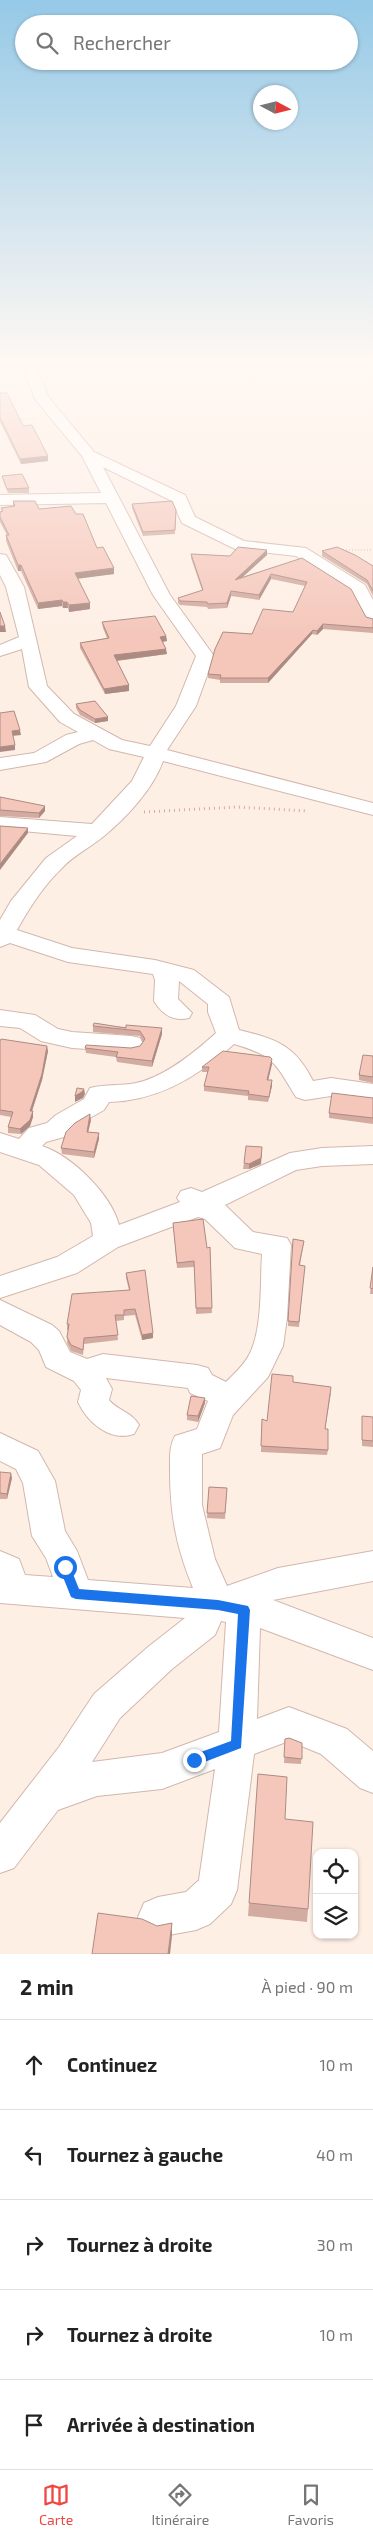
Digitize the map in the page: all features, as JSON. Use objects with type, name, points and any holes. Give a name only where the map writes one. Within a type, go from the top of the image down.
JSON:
[{"type":"street","points":[[87,452],[162,595],[205,656],[186,706],[155,753],[153,765],[115,814],[97,831],[54,863],[19,906],[2,937],[68,954],[186,975],[220,1002],[220,1012],[229,1035]]},
{"type":"street","points":[[89,455],[179,498],[188,520],[241,546],[300,551],[360,589],[373,617]]},
{"type":"street","points":[[0,500],[111,498]]},
{"type":"street","points":[[0,559],[15,587],[30,640],[38,686],[67,718],[116,745],[155,753],[373,808]]},
{"type":"street","points":[[0,651],[30,640]]},
{"type":"street","points":[[0,764],[39,758],[73,739],[96,734]]},
{"type":"street","points":[[0,823],[97,831]]},
{"type":"street","points":[[163,970],[167,980],[166,1001],[180,1013]]},
{"type":"street","points":[[0,1018],[26,1021],[50,1035],[72,1040],[131,1044]]},
{"type":"street","points":[[229,1035],[272,1047],[294,1066],[305,1091],[331,1087],[373,1093]]},
{"type":"street","points":[[12,1146],[38,1134],[54,1131],[65,1121],[95,1104],[100,1094],[121,1094],[156,1085],[213,1050],[229,1035]]},
{"type":"street","points":[[12,1146],[48,1158],[84,1188],[104,1222],[108,1240]]},
{"type":"street","points":[[0,1287],[67,1265],[108,1240],[290,1162],[322,1157],[373,1156]]},
{"type":"street","points":[[158,1917],[196,1910],[217,1890],[237,1744],[223,1606],[198,1560],[186,1505],[186,1445],[209,1439],[220,1409],[248,1381],[265,1356],[271,1324],[277,1245],[245,1241],[215,1212],[195,1202]]},
{"type":"street","points":[[0,1311],[31,1325],[54,1346],[57,1359],[84,1372],[96,1389],[93,1402],[102,1414],[123,1425]]},
{"type":"street","points":[[84,1372],[103,1366],[197,1378],[202,1384],[230,1398]]},
{"type":"street","points":[[0,1446],[27,1460],[39,1481],[49,1536],[60,1552],[76,1594]]},
{"type":"street","points":[[0,1854],[72,1760],[107,1706],[160,1658],[223,1606],[278,1583],[373,1566]]},
{"type":"street","points":[[3,1581],[76,1594],[223,1606],[269,1614],[373,1654]]},
{"type":"street","points":[[45,1796],[97,1778],[162,1771],[289,1724],[334,1740],[373,1775]]},
{"type":"path","points":[[300,551],[373,550]]},
{"type":"path","points":[[115,814],[238,807],[316,812]]},
{"type":"building","points":[[17,452],[46,452],[48,456],[20,459]]},
{"type":"building","points":[[22,474],[29,488],[7,489],[2,476]]},
{"type":"building","points":[[13,501],[35,501],[39,509],[71,506],[76,514],[83,514],[97,548],[103,547],[114,568],[75,573],[90,603],[69,605],[62,600],[38,603],[21,565],[18,565],[6,535],[9,535],[0,517],[0,512],[3,511],[1,508],[15,506]]},
{"type":"building","points":[[172,501],[176,510],[175,530],[143,532],[132,504]]},
{"type":"building","points":[[238,547],[267,550],[235,580],[302,558],[351,589],[366,617],[373,619],[373,628],[323,624],[317,631],[313,630],[268,678],[220,678],[221,675],[208,674],[215,649],[223,632],[252,634],[263,609],[293,612],[307,582],[271,574],[259,595],[231,591],[227,603],[208,604],[207,602],[180,601],[178,598],[203,590],[191,554],[230,556]]},
{"type":"building","points":[[337,547],[373,566],[373,591],[367,580],[322,551]]},
{"type":"building","points":[[0,612],[5,626],[0,626]]},
{"type":"building","points":[[155,616],[166,636],[160,637],[166,649],[114,655],[129,685],[104,689],[80,643],[109,638],[102,622]]},
{"type":"building","points":[[95,701],[108,717],[95,719],[80,710],[76,704]]},
{"type":"building","points":[[14,711],[20,730],[12,731],[15,745],[0,747],[0,713]]},
{"type":"building","points":[[0,797],[45,806],[39,813],[0,810]]},
{"type":"building","points":[[0,826],[28,828],[0,864]]},
{"type":"building","points":[[94,1023],[126,1028],[126,1025],[162,1028],[152,1061],[116,1057],[118,1052],[85,1048],[86,1045],[131,1048],[140,1046],[145,1039],[140,1031],[93,1026]]},
{"type":"building","points":[[1,1039],[47,1046],[42,1074],[30,1111],[33,1111],[30,1120],[20,1129],[8,1127],[13,1112],[0,1110]]},
{"type":"building","points":[[223,1051],[270,1057],[272,1059],[267,1080],[272,1080],[269,1097],[248,1094],[249,1091],[204,1086],[209,1067],[202,1067]]},
{"type":"building","points":[[363,1055],[373,1056],[373,1077],[359,1075]]},
{"type":"building","points":[[77,1088],[84,1089],[75,1096]]},
{"type":"building","points":[[332,1093],[373,1098],[373,1118],[329,1113]]},
{"type":"building","points":[[90,1114],[87,1132],[99,1133],[94,1152],[61,1148],[66,1132],[75,1123]]},
{"type":"building","points":[[246,1146],[262,1147],[261,1158],[249,1164],[244,1163]]},
{"type":"building","points":[[203,1219],[207,1248],[210,1247],[212,1308],[196,1308],[194,1261],[177,1263],[173,1223]]},
{"type":"building","points":[[293,1239],[304,1241],[299,1265],[305,1266],[299,1322],[288,1321]]},
{"type":"building","points":[[373,1267],[373,1289],[370,1288]]},
{"type":"building","points":[[145,1270],[153,1333],[142,1335],[135,1309],[124,1310],[124,1315],[115,1315],[118,1335],[84,1338],[83,1350],[71,1345],[67,1337],[69,1324],[67,1324],[72,1294],[130,1290],[126,1273]]},
{"type":"building","points":[[272,1374],[293,1376],[293,1382],[331,1387],[325,1429],[328,1429],[328,1450],[261,1446],[262,1419],[267,1421]]},
{"type":"building","points":[[191,1396],[205,1398],[198,1416],[187,1415]]},
{"type":"building","points":[[362,1416],[373,1417],[373,1441],[362,1440]]},
{"type":"building","points":[[0,1472],[11,1473],[7,1494],[0,1493]]},
{"type":"building","points":[[209,1487],[227,1488],[225,1513],[207,1513]]},
{"type":"building","points":[[289,1738],[302,1743],[302,1759],[284,1757],[285,1739]]},
{"type":"building","points":[[258,1774],[287,1777],[285,1819],[313,1822],[308,1909],[249,1903]]},
{"type":"building","points":[[98,1913],[142,1919],[157,1926],[172,1923],[168,1954],[92,1954]]},
{"type":"route","points":[[65,1567],[76,1594],[218,1605],[244,1610],[237,1744],[194,1760]]}]
